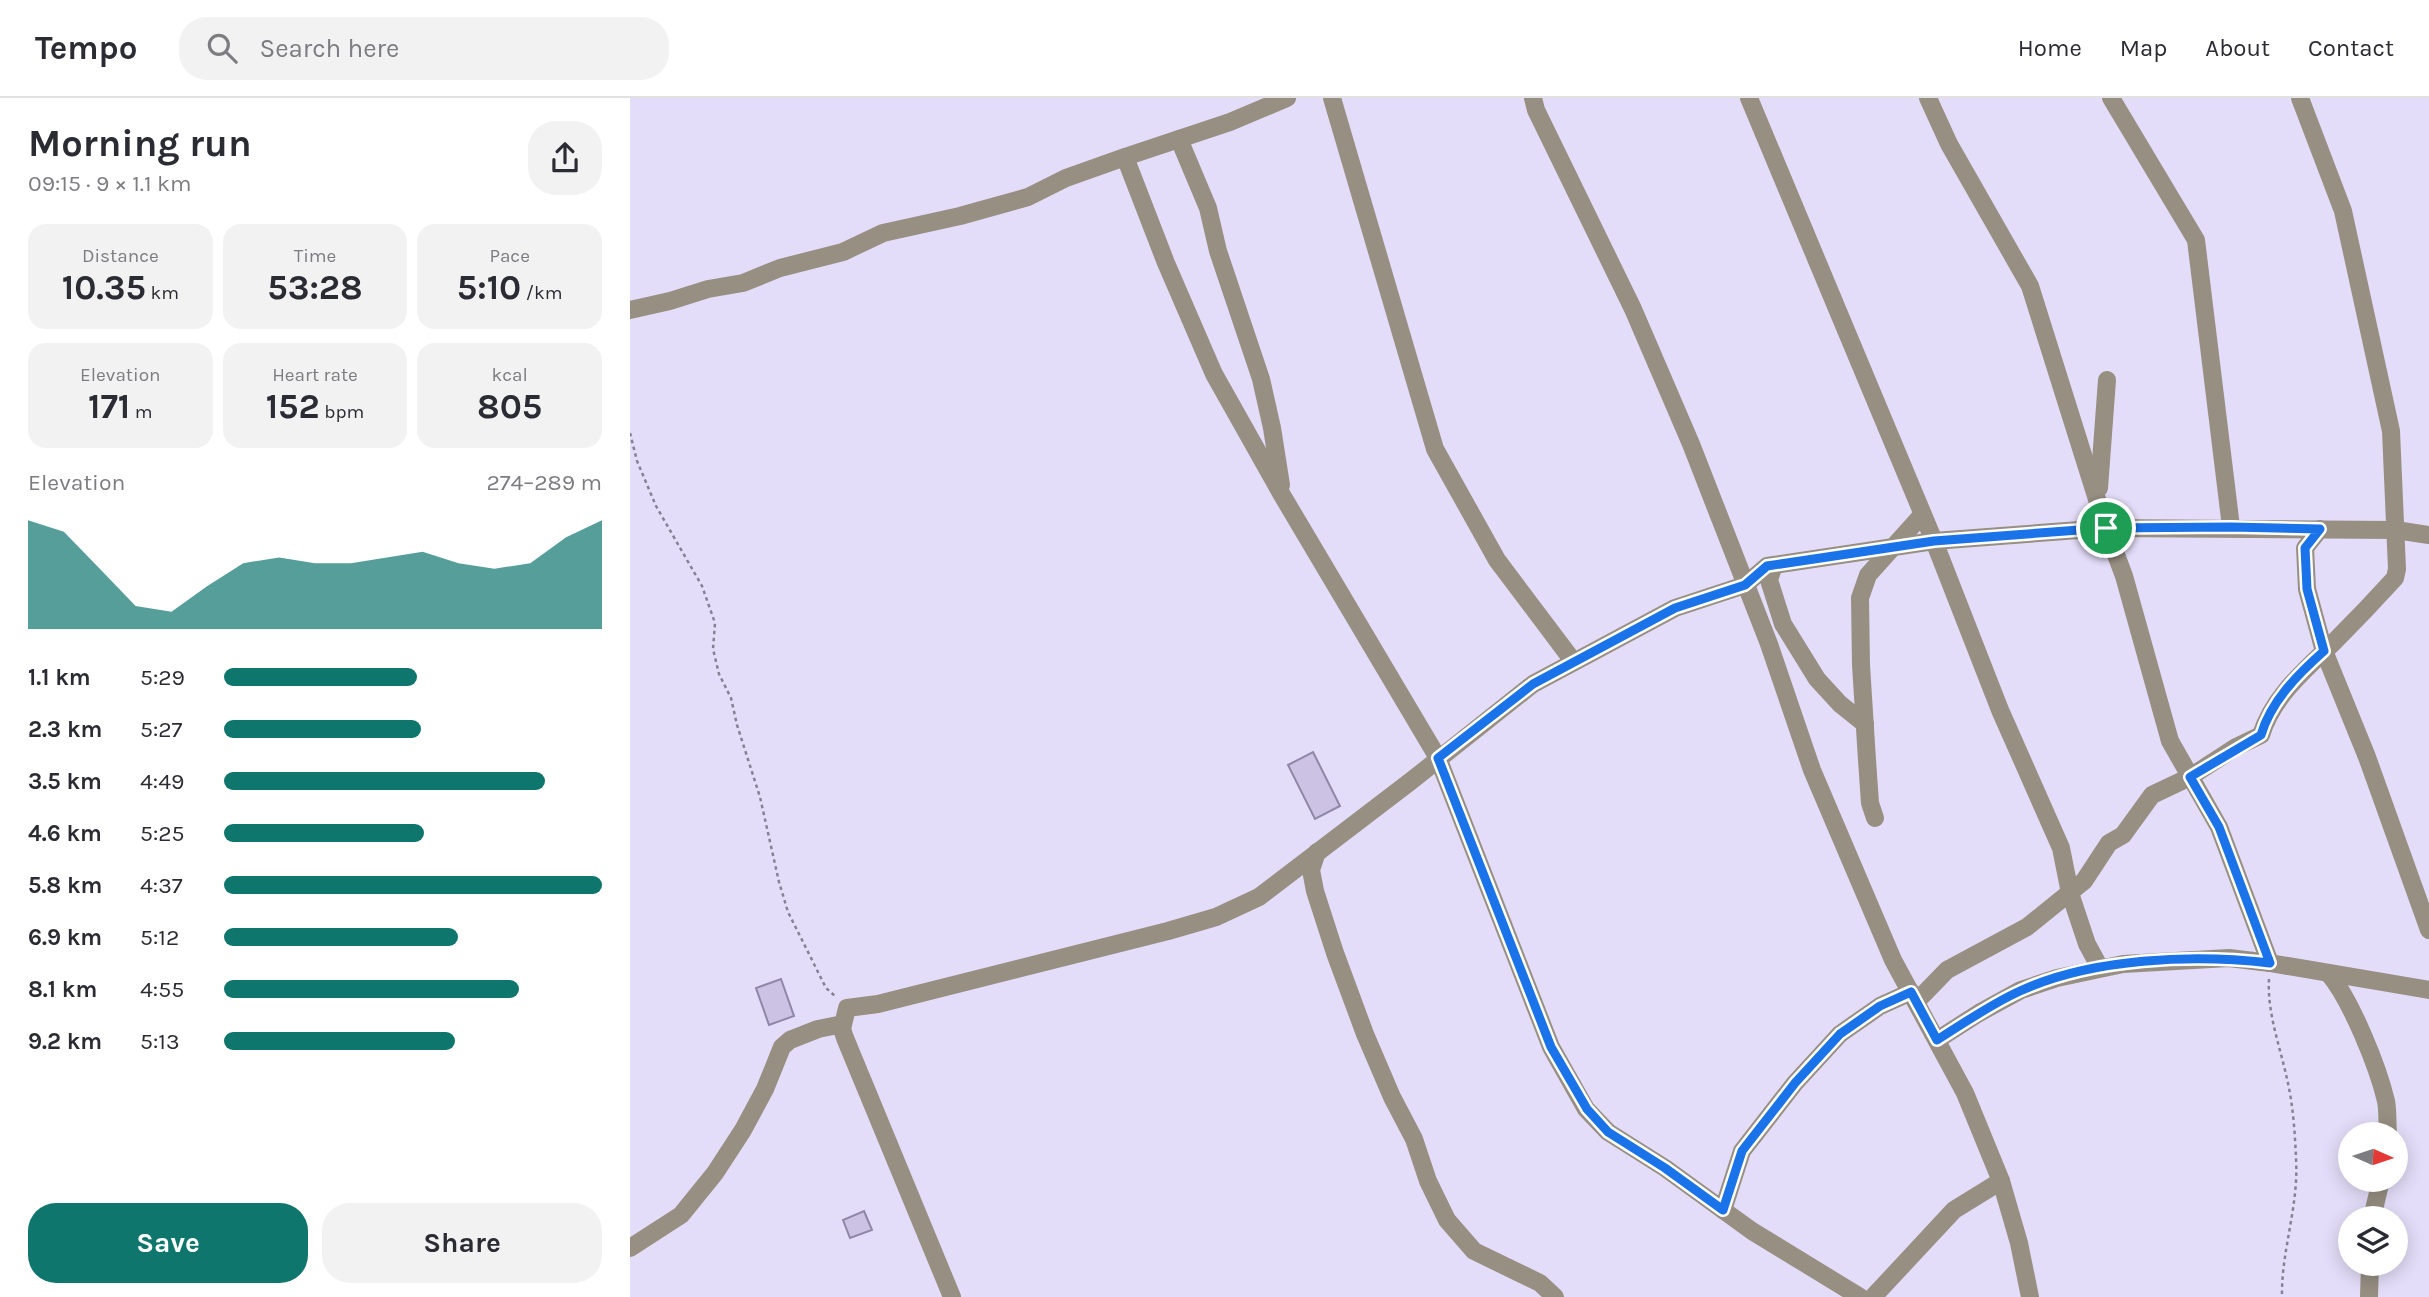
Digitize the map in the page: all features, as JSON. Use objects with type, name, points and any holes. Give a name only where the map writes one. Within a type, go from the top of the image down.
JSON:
[{"type":"street","points":[[630,310],[708,289],[743,283],[780,268],[843,252],[883,233],[1028,197],[1066,178],[1230,122],[1287,98]]},
{"type":"street","points":[[1332,98],[1435,449],[1497,560],[1573,662]]},
{"type":"street","points":[[1533,98],[1536,110],[1633,309],[1691,444],[1769,644],[1812,770],[1893,960],[1965,1093],[2001,1181],[2019,1243],[2030,1297]]},
{"type":"street","points":[[1749,98],[1934,541],[2000,710],[2061,848],[2070,893],[2087,944],[2100,968]]},
{"type":"street","points":[[1928,98],[1949,145],[2030,286],[2106,528],[2124,576],[2170,741],[2219,827],[2270,963]]},
{"type":"street","points":[[2111,98],[2196,240],[2231,527]]},
{"type":"street","points":[[1723,1210],[1742,1151],[1795,1083],[1840,1034],[1880,1006],[1913,997],[1947,970],[2027,927],[2070,893],[2084,881],[2109,843],[2123,835],[2152,795],[2190,777],[2261,735],[2265,721],[2278,699],[2306,667],[2395,579],[2396,530],[2391,431],[2343,211],[2300,98]]},
{"type":"street","points":[[1179,139],[1208,208],[1218,251],[1261,379],[1283,495]]},
{"type":"street","points":[[1125,157],[1166,263],[1214,374],[1438,758],[1551,1047],[1587,1109],[1608,1132],[1665,1168],[1752,1231],[1860,1297]]},
{"type":"street","points":[[2098,502],[2107,380]]},
{"type":"street","points":[[1875,818],[1870,803],[1860,598],[1868,575],[1923,515]]},
{"type":"street","points":[[630,1248],[681,1215],[715,1173],[749,1120],[782,1047],[790,1040],[878,1004],[1216,917],[1259,897],[1533,684],[1675,608],[1745,585],[1767,566],[1934,541],[2106,528],[2396,530],[2429,535]]},
{"type":"street","points":[[2320,529],[2305,548],[2307,589],[2324,651],[2367,757],[2429,930]]},
{"type":"street","points":[[1774,565],[1769,580],[1783,624],[1816,679],[1840,704],[1865,724]]},
{"type":"street","points":[[1317,852],[1311,870],[1335,953],[1365,1034],[1392,1097],[1414,1139],[1427,1181],[1447,1220],[1474,1251],[1539,1283],[1555,1297]]},
{"type":"street","points":[[1937,1040],[2021,990],[2056,978],[2100,968],[2149,962],[2229,958],[2429,990]]},
{"type":"street","points":[[2329,975],[2342,990],[2378,1078],[2386,1103],[2387,1122]]},
{"type":"street","points":[[845,1016],[842,1029],[849,1049],[952,1297]]},
{"type":"street","points":[[1873,1297],[1954,1210],[2001,1181]]},
{"type":"street","points":[[2369,1297],[2370,1276]]},
{"type":"path","points":[[630,433],[637,461],[656,506],[702,586],[715,623],[713,649],[719,674],[731,698],[761,797],[788,912],[826,988],[845,1016]]},
{"type":"path","points":[[2270,963],[2268,1000],[2288,1082],[2297,1161],[2292,1226],[2281,1276],[2281,1297]]},
{"type":"building","points":[[1313,752],[1340,806],[1315,819],[1288,765]]},
{"type":"building","points":[[781,979],[794,1016],[769,1025],[756,988]]},
{"type":"building","points":[[864,1211],[872,1230],[850,1238],[843,1220]]},
{"type":"route","points":[[2106,528],[2320,529],[2305,548],[2307,589],[2324,651],[2278,699],[2265,721],[2261,735],[2236,747],[2190,777],[2219,827],[2270,963],[2229,958],[2176,960],[2123,964],[2056,978],[2021,990],[1937,1040],[1911,992],[1880,1006],[1840,1034],[1795,1083],[1742,1151],[1723,1210],[1665,1168],[1608,1132],[1587,1109],[1551,1047],[1438,758],[1533,684],[1675,608],[1745,585],[1767,566],[1934,541],[2106,528]]}]
